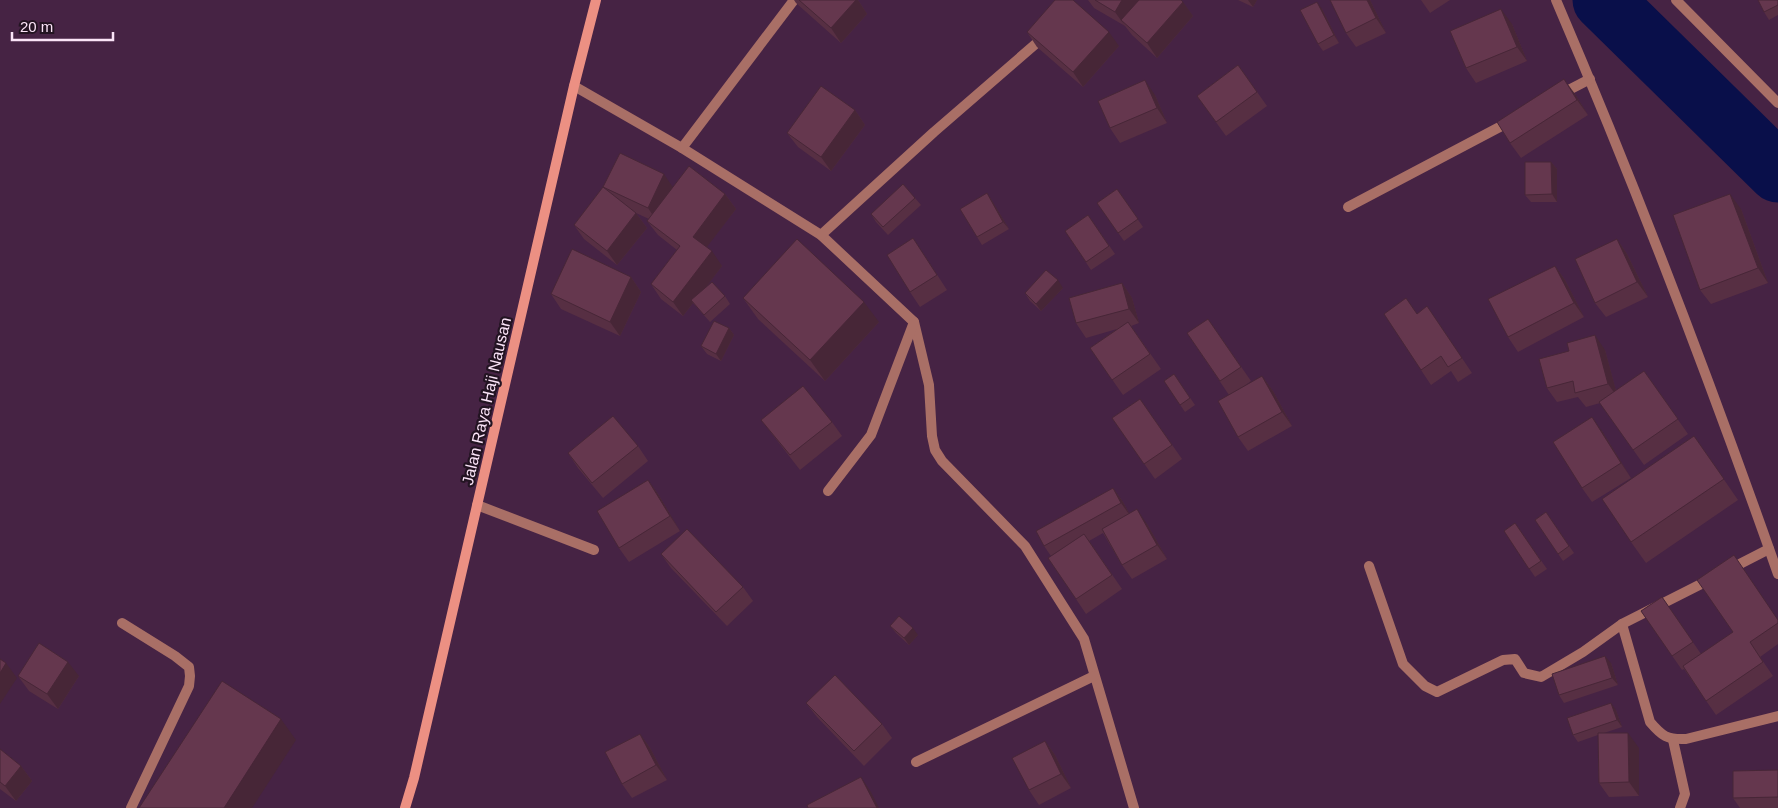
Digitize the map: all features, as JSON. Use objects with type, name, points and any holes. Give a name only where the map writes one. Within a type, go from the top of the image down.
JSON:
[{"type":"main road","name":"Jalan Raya Haji Nausan","points":[[405,808],[414,778],[574,86],[596,0]]},
{"type":"street","points":[[682,148],[794,0]]},
{"type":"street","points":[[1556,0],[1590,79],[1716,400],[1778,574]]},
{"type":"street","points":[[1676,0],[1778,103]]},
{"type":"street","points":[[821,235],[934,132],[1052,29]]},
{"type":"street","points":[[1556,97],[1590,79]]},
{"type":"street","points":[[574,86],[682,148],[821,235],[914,322],[929,385],[932,436],[935,450],[942,462],[1025,546],[1084,639],[1134,808]]},
{"type":"street","points":[[1348,207],[1521,115]]},
{"type":"street","points":[[828,491],[871,435],[914,322]]},
{"type":"street","points":[[478,505],[594,550]]},
{"type":"street","points":[[1369,566],[1403,664],[1425,686],[1437,692],[1503,660],[1515,658],[1524,673],[1541,676],[1584,652],[1622,624],[1769,549]]},
{"type":"street","points":[[122,623],[175,656],[189,667],[190,676],[189,686],[132,808]]},
{"type":"street","points":[[1622,624],[1650,722],[1660,734],[1673,740],[1686,739],[1778,716]]},
{"type":"street","points":[[916,762],[1094,676]]},
{"type":"street","points":[[1673,740],[1685,794],[1680,808]]},
{"type":"building","points":[[799,0],[856,0],[831,28]]},
{"type":"building","points":[[1055,0],[1073,0],[1109,32],[1073,72],[1027,32]]},
{"type":"building","points":[[1095,0],[1122,0],[1115,12]]},
{"type":"building","points":[[1139,0],[1181,0],[1183,2],[1147,43],[1121,20]]},
{"type":"building","points":[[1330,0],[1367,0],[1376,18],[1346,33]]},
{"type":"building","points":[[1758,0],[1778,0],[1778,5],[1764,12]]},
{"type":"building","points":[[1317,2],[1334,35],[1318,44],[1300,10]]},
{"type":"building","points":[[1501,9],[1517,47],[1466,68],[1450,31]]},
{"type":"building","points":[[1238,65],[1257,92],[1216,122],[1197,96]]},
{"type":"building","points":[[1564,79],[1577,100],[1510,143],[1497,122]]},
{"type":"building","points":[[1145,80],[1157,108],[1110,128],[1098,101]]},
{"type":"building","points":[[821,86],[855,110],[821,157],[787,133]]},
{"type":"building","points":[[620,153],[664,174],[648,208],[603,187]]},
{"type":"building","points":[[1525,162],[1551,162],[1552,194],[1525,195]]},
{"type":"building","points":[[689,166],[725,194],[693,237],[712,251],[673,302],[651,284],[680,246],[647,221]]},
{"type":"building","points":[[903,184],[915,198],[883,227],[871,214]]},
{"type":"building","points":[[603,187],[636,213],[607,251],[574,225]]},
{"type":"building","points":[[1117,189],[1138,219],[1118,233],[1097,203]]},
{"type":"building","points":[[987,193],[1003,222],[977,237],[960,209]]},
{"type":"building","points":[[1730,194],[1758,268],[1700,290],[1673,215]]},
{"type":"building","points":[[1088,215],[1109,246],[1086,262],[1065,231]]},
{"type":"building","points":[[913,238],[937,275],[910,292],[887,255]]},
{"type":"building","points":[[797,239],[864,302],[810,360],[743,298]]},
{"type":"building","points":[[1617,239],[1637,282],[1595,303],[1575,259]]},
{"type":"building","points":[[572,249],[631,277],[610,322],[551,294]]},
{"type":"building","points":[[1555,266],[1574,303],[1508,337],[1488,299]]},
{"type":"building","points":[[1046,270],[1058,280],[1036,304],[1025,293]]},
{"type":"building","points":[[712,282],[725,296],[704,315],[691,300]]},
{"type":"building","points":[[1122,283],[1129,309],[1076,323],[1069,298]]},
{"type":"building","points":[[1406,298],[1417,314],[1427,306],[1462,358],[1448,367],[1441,356],[1421,370],[1384,314]]},
{"type":"building","points":[[1208,319],[1241,367],[1220,381],[1187,333]]},
{"type":"building","points":[[714,321],[729,328],[716,354],[701,346]]},
{"type":"building","points":[[1128,322],[1150,354],[1112,380],[1090,348]]},
{"type":"building","points":[[1595,335],[1608,384],[1575,393],[1573,381],[1547,388],[1539,359],[1569,351],[1567,343]]},
{"type":"building","points":[[1644,371],[1678,419],[1633,450],[1599,402]]},
{"type":"building","points":[[1174,374],[1190,398],[1180,405],[1164,381]]},
{"type":"building","points":[[1262,376],[1282,412],[1238,437],[1218,401]]},
{"type":"building","points":[[803,386],[832,422],[790,455],[761,420]]},
{"type":"building","points":[[1140,399],[1172,445],[1144,464],[1112,418]]},
{"type":"building","points":[[613,416],[638,446],[592,483],[568,453]]},
{"type":"building","points":[[1592,417],[1621,463],[1582,488],[1553,442]]},
{"type":"building","points":[[1694,436],[1724,479],[1631,542],[1602,499]]},
{"type":"building","points":[[648,480],[670,516],[619,548],[597,511]]},
{"type":"building","points":[[1113,488],[1121,503],[1044,546],[1036,531]]},
{"type":"building","points":[[1137,509],[1157,545],[1122,565],[1102,529]]},
{"type":"building","points":[[1546,512],[1569,546],[1558,554],[1535,520]]},
{"type":"building","points":[[1515,523],[1541,561],[1529,569],[1504,531]]},
{"type":"building","points":[[687,529],[743,587],[716,612],[661,554]]},
{"type":"building","points":[[1084,534],[1112,575],[1076,599],[1048,558]]},
{"type":"building","points":[[1734,555],[1778,620],[1778,623],[1750,642],[1763,662],[1706,701],[1683,666],[1733,632],[1697,580]]},
{"type":"building","points":[[1662,597],[1693,642],[1672,656],[1641,611]]},
{"type":"building","points":[[899,616],[913,628],[904,638],[890,626]]},
{"type":"building","points":[[39,643],[68,662],[47,694],[18,676]]},
{"type":"building","points":[[1605,656],[1612,678],[1559,695],[1552,674]]},
{"type":"building","points":[[0,659],[6,663],[0,673]]},
{"type":"building","points":[[835,675],[882,724],[854,751],[806,703]]},
{"type":"building","points":[[222,681],[281,719],[224,808],[139,808]]},
{"type":"building","points":[[1611,703],[1617,720],[1573,735],[1567,718]]},
{"type":"building","points":[[1598,733],[1628,733],[1629,782],[1599,783]]},
{"type":"building","points":[[640,734],[656,765],[622,784],[605,752]]},
{"type":"building","points":[[1045,741],[1061,774],[1029,790],[1012,758]]},
{"type":"building","points":[[0,749],[21,766],[5,786],[0,782]]},
{"type":"building","points":[[1778,770],[1778,797],[1733,798],[1733,771]]},
{"type":"building","points":[[861,777],[877,808],[808,808],[807,805]]},
{"type":"waterway","points":[[1603,0],[1778,172]]}]
